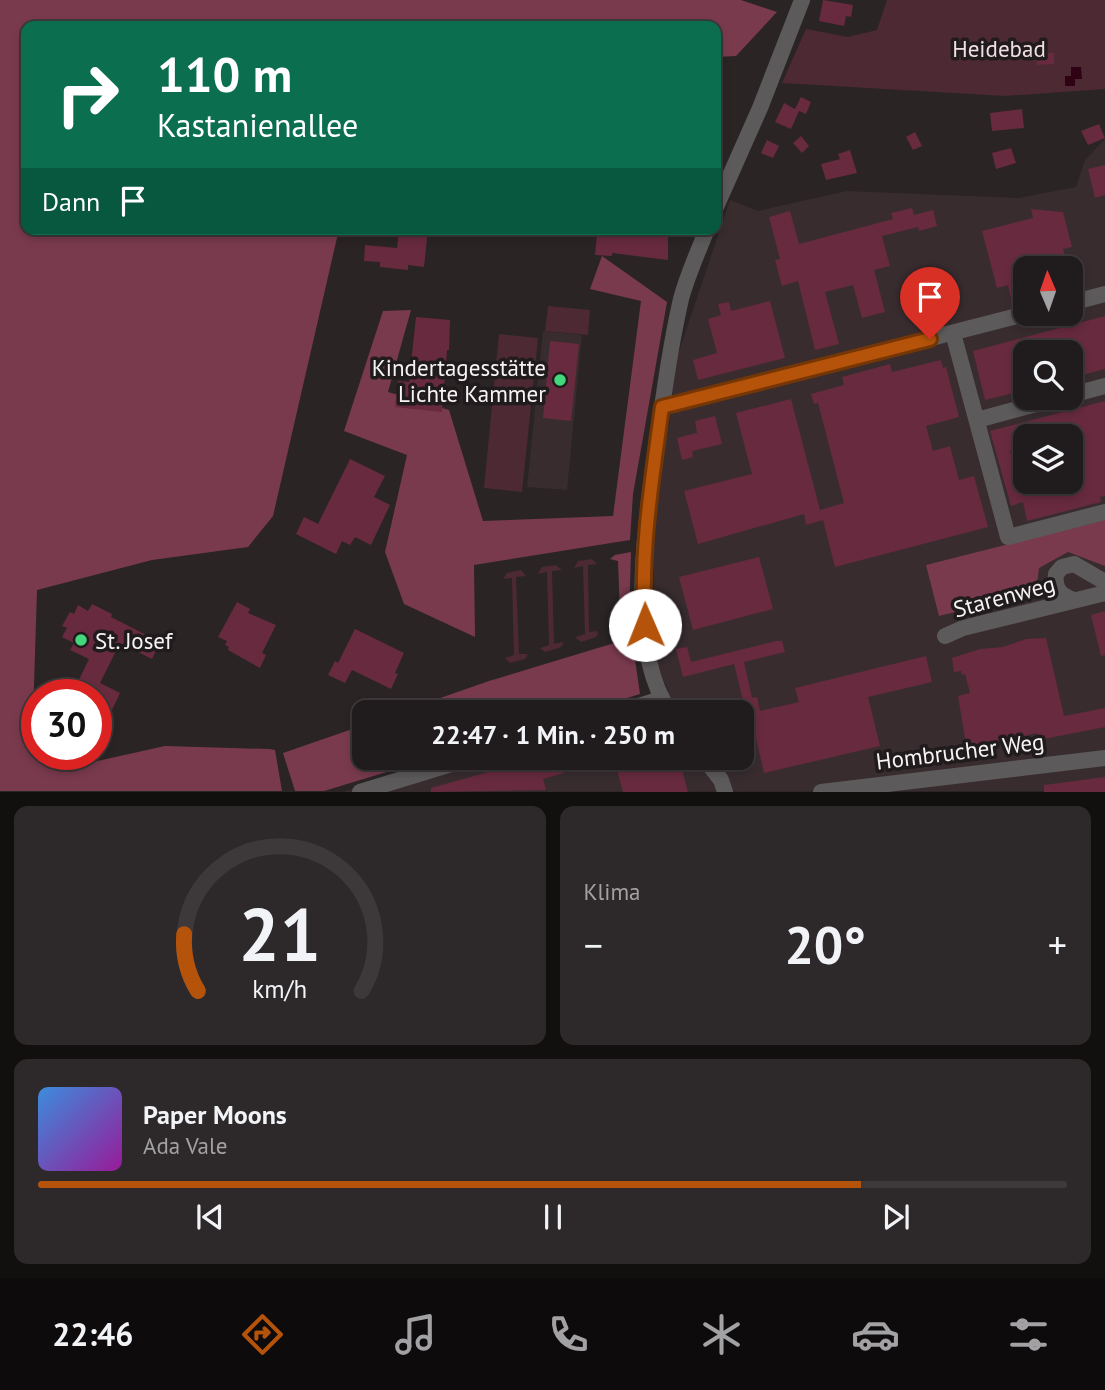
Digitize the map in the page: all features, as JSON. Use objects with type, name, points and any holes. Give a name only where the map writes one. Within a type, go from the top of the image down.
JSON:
[{"type":"street","points":[[721,196],[760,108],[802,0]]},
{"type":"street","points":[[663,700],[646,646],[643,603],[648,511],[662,407],[682,297],[704,235]]},
{"type":"street","points":[[1083,300],[1105,294]]},
{"type":"street","points":[[662,407],[1013,317]]},
{"type":"street","points":[[953,333],[1008,537],[1105,512]]},
{"type":"street","points":[[1083,392],[1105,386]]},
{"type":"street","points":[[977,420],[1014,410]]},
{"type":"street","name":"Starenweg","points":[[1074,600],[1063,596],[1056,589],[1056,574],[1062,567],[1074,564],[1105,582]]},
{"type":"street","name":"Starenweg","points":[[945,636],[963,628],[1105,593]]},
{"type":"street","name":"Hombrucher Weg","points":[[821,792],[933,785],[1105,758]]},
{"type":"street","points":[[360,792],[432,770]]},
{"type":"street","points":[[714,770],[722,780],[725,792]]},
{"type":"shaded area","points":[[0,0],[741,0],[777,12],[736,56],[721,57],[721,21],[21,21],[21,235],[338,235],[273,516],[248,547],[152,560],[37,590],[34,679],[21,679],[21,770],[112,770],[112,758],[165,746],[269,749],[275,750],[282,791],[0,791]]},
{"type":"shaded area","points":[[1071,67],[1081,67],[1082,79],[1075,79],[1075,86],[1065,86],[1065,76],[1071,76]]},
{"type":"shaded area","points":[[1105,139],[1105,791],[343,792],[414,770],[754,770],[754,700],[651,700],[669,691],[657,667],[651,512],[670,421],[675,363],[718,235],[721,235],[730,200],[758,211],[847,191],[1019,198],[1076,187],[1085,160]]},
{"type":"shaded area","points":[[602,256],[667,302],[633,494],[630,540],[474,565],[475,637],[404,604],[385,552],[407,455],[344,431],[383,311],[411,310],[388,392],[449,410],[483,521],[613,516],[641,301],[590,289]]},
{"type":"shaded area","points":[[543,331],[582,335],[567,490],[527,487]]},
{"type":"shaded area","points":[[1105,520],[1105,566],[1068,552],[1039,568],[1036,592],[939,616],[926,565]]},
{"type":"shaded area","points":[[631,552],[629,618],[640,694],[620,700],[434,700],[621,641],[618,561],[610,559],[615,555]]},
{"type":"shaded area","points":[[352,729],[352,770],[393,770],[324,791],[295,791],[283,753]]},
{"type":"green space","name":"Heidebad","points":[[887,0],[1105,0],[1105,89],[1005,96],[782,83],[806,29],[848,37],[877,30]]},
{"type":"green space","points":[[548,306],[590,310],[588,335],[545,331]]},
{"type":"green space","points":[[499,334],[538,338],[522,492],[484,488]]},
{"type":"green space","points":[[592,559],[597,564],[588,565],[589,632],[598,633],[596,637],[581,642],[575,637],[585,634],[583,566],[574,568],[578,561]]},
{"type":"green space","points":[[556,565],[562,570],[552,571],[554,644],[563,642],[563,645],[545,652],[540,648],[549,645],[547,572],[538,574],[542,567]]},
{"type":"green space","points":[[521,570],[526,576],[516,577],[519,654],[528,654],[525,659],[510,663],[505,658],[514,655],[512,578],[503,579],[507,573]]},
{"type":"building","points":[[823,0],[853,5],[851,17],[846,16],[844,26],[819,21]]},
{"type":"building","points":[[1037,53],[1054,53],[1054,64],[1037,65]]},
{"type":"building","points":[[801,97],[811,102],[806,114],[799,111],[791,129],[775,122],[784,103],[795,109]]},
{"type":"building","points":[[1022,109],[1024,128],[992,131],[990,113]]},
{"type":"building","points":[[1099,124],[1105,138],[1088,145],[1081,131]]},
{"type":"building","points":[[915,132],[922,146],[913,150],[906,137]]},
{"type":"building","points":[[801,136],[809,146],[802,153],[793,143]]},
{"type":"building","points":[[767,140],[779,146],[773,158],[761,153]]},
{"type":"building","points":[[1011,148],[1016,163],[996,169],[992,153]]},
{"type":"building","points":[[850,150],[857,173],[826,180],[821,164],[840,159],[838,154]]},
{"type":"building","points":[[1105,165],[1105,195],[1095,198],[1088,169]]},
{"type":"building","points":[[912,208],[914,215],[933,210],[937,226],[919,231],[918,227],[882,236],[890,266],[874,270],[885,312],[862,318],[853,285],[825,292],[839,344],[815,350],[798,281],[782,286],[775,260],[780,259],[769,217],[790,211],[799,244],[893,219],[891,213]]},
{"type":"building","points":[[1031,209],[1063,212],[1072,247],[1063,249],[1065,256],[1013,256],[1011,299],[1008,285],[997,288],[982,231],[1033,218]]},
{"type":"building","points":[[398,235],[427,235],[424,267],[408,265],[408,270],[380,267],[380,262],[364,261],[365,245],[397,248]]},
{"type":"building","points":[[597,235],[668,235],[668,260],[612,253],[612,256],[595,255]]},
{"type":"building","points":[[952,294],[957,313],[920,323],[915,304],[923,297],[925,301]]},
{"type":"building","points":[[770,301],[785,358],[698,380],[693,360],[717,353],[708,319],[721,315],[718,304],[729,302],[731,311]]},
{"type":"building","points":[[1105,316],[1105,369],[1083,375],[1083,340],[1014,340],[1067,326],[1083,326],[1083,322]]},
{"type":"building","points":[[416,317],[450,320],[442,412],[395,407],[398,381],[409,382]]},
{"type":"building","points":[[1013,340],[1013,393],[985,400],[973,351]]},
{"type":"building","points":[[550,341],[579,344],[571,421],[543,418]]},
{"type":"building","points":[[941,360],[943,368],[946,367],[959,417],[926,426],[933,451],[950,446],[959,480],[974,476],[988,527],[835,567],[823,520],[806,525],[804,514],[698,544],[684,491],[752,474],[736,413],[791,399],[820,510],[844,503],[818,403],[814,404],[811,394],[844,385],[842,377],[890,364],[892,372]]},
{"type":"building","points":[[1105,401],[1105,496],[1100,497],[1101,502],[1027,521],[1023,502],[1011,506],[990,431],[1013,425],[1013,450],[1010,451],[1013,461],[1013,494],[1083,494],[1083,424],[1017,424],[1070,410],[1083,410],[1083,407]]},
{"type":"building","points":[[715,416],[722,444],[692,451],[693,457],[682,460],[677,438],[697,433],[695,421]]},
{"type":"building","points":[[350,459],[385,476],[374,497],[390,505],[371,545],[355,537],[350,545],[342,541],[336,554],[296,534],[304,517],[318,524]]},
{"type":"building","points":[[759,557],[773,609],[693,630],[679,577]]},
{"type":"building","points":[[237,602],[250,609],[248,613],[276,625],[262,653],[266,655],[260,668],[228,650],[229,647],[225,645],[227,641],[218,637]]},
{"type":"building","points":[[92,604],[160,642],[152,659],[120,643],[102,679],[79,679],[89,659],[70,650],[74,643],[62,637],[67,628],[62,626],[70,612],[74,614],[78,605],[88,611]]},
{"type":"building","points":[[1105,611],[1105,655],[1101,656],[1091,615]]},
{"type":"building","points":[[355,629],[404,653],[391,689],[352,670],[345,683],[328,675],[335,661],[338,663]]},
{"type":"building","points":[[1046,638],[1064,716],[1105,708],[1105,727],[1039,740],[1037,733],[967,750],[958,696],[970,693],[965,674],[962,675],[961,671],[954,672],[952,658],[1026,639]]},
{"type":"building","points":[[782,641],[785,652],[744,662],[752,698],[757,697],[760,711],[799,702],[795,688],[926,656],[932,682],[868,697],[880,746],[764,773],[754,729],[754,700],[743,700],[734,664],[683,677],[676,649],[687,647],[691,662]]},
{"type":"building","points":[[112,689],[120,693],[112,710]]},
{"type":"building","points":[[496,770],[563,770],[564,773],[543,779],[546,790],[431,792],[431,788]]},
{"type":"building","points":[[617,770],[682,770],[688,792],[623,792]]},
{"type":"building","points":[[1105,777],[1105,792],[1044,792],[1044,785]]},
{"type":"place","name":"Kindertagesstätte Lichte Kammer","points":[[560,380]]},
{"type":"place","name":"St. Josef","points":[[81,640]]},
{"type":"route","points":[[645,625],[645,545],[662,407],[930,339]]}]
